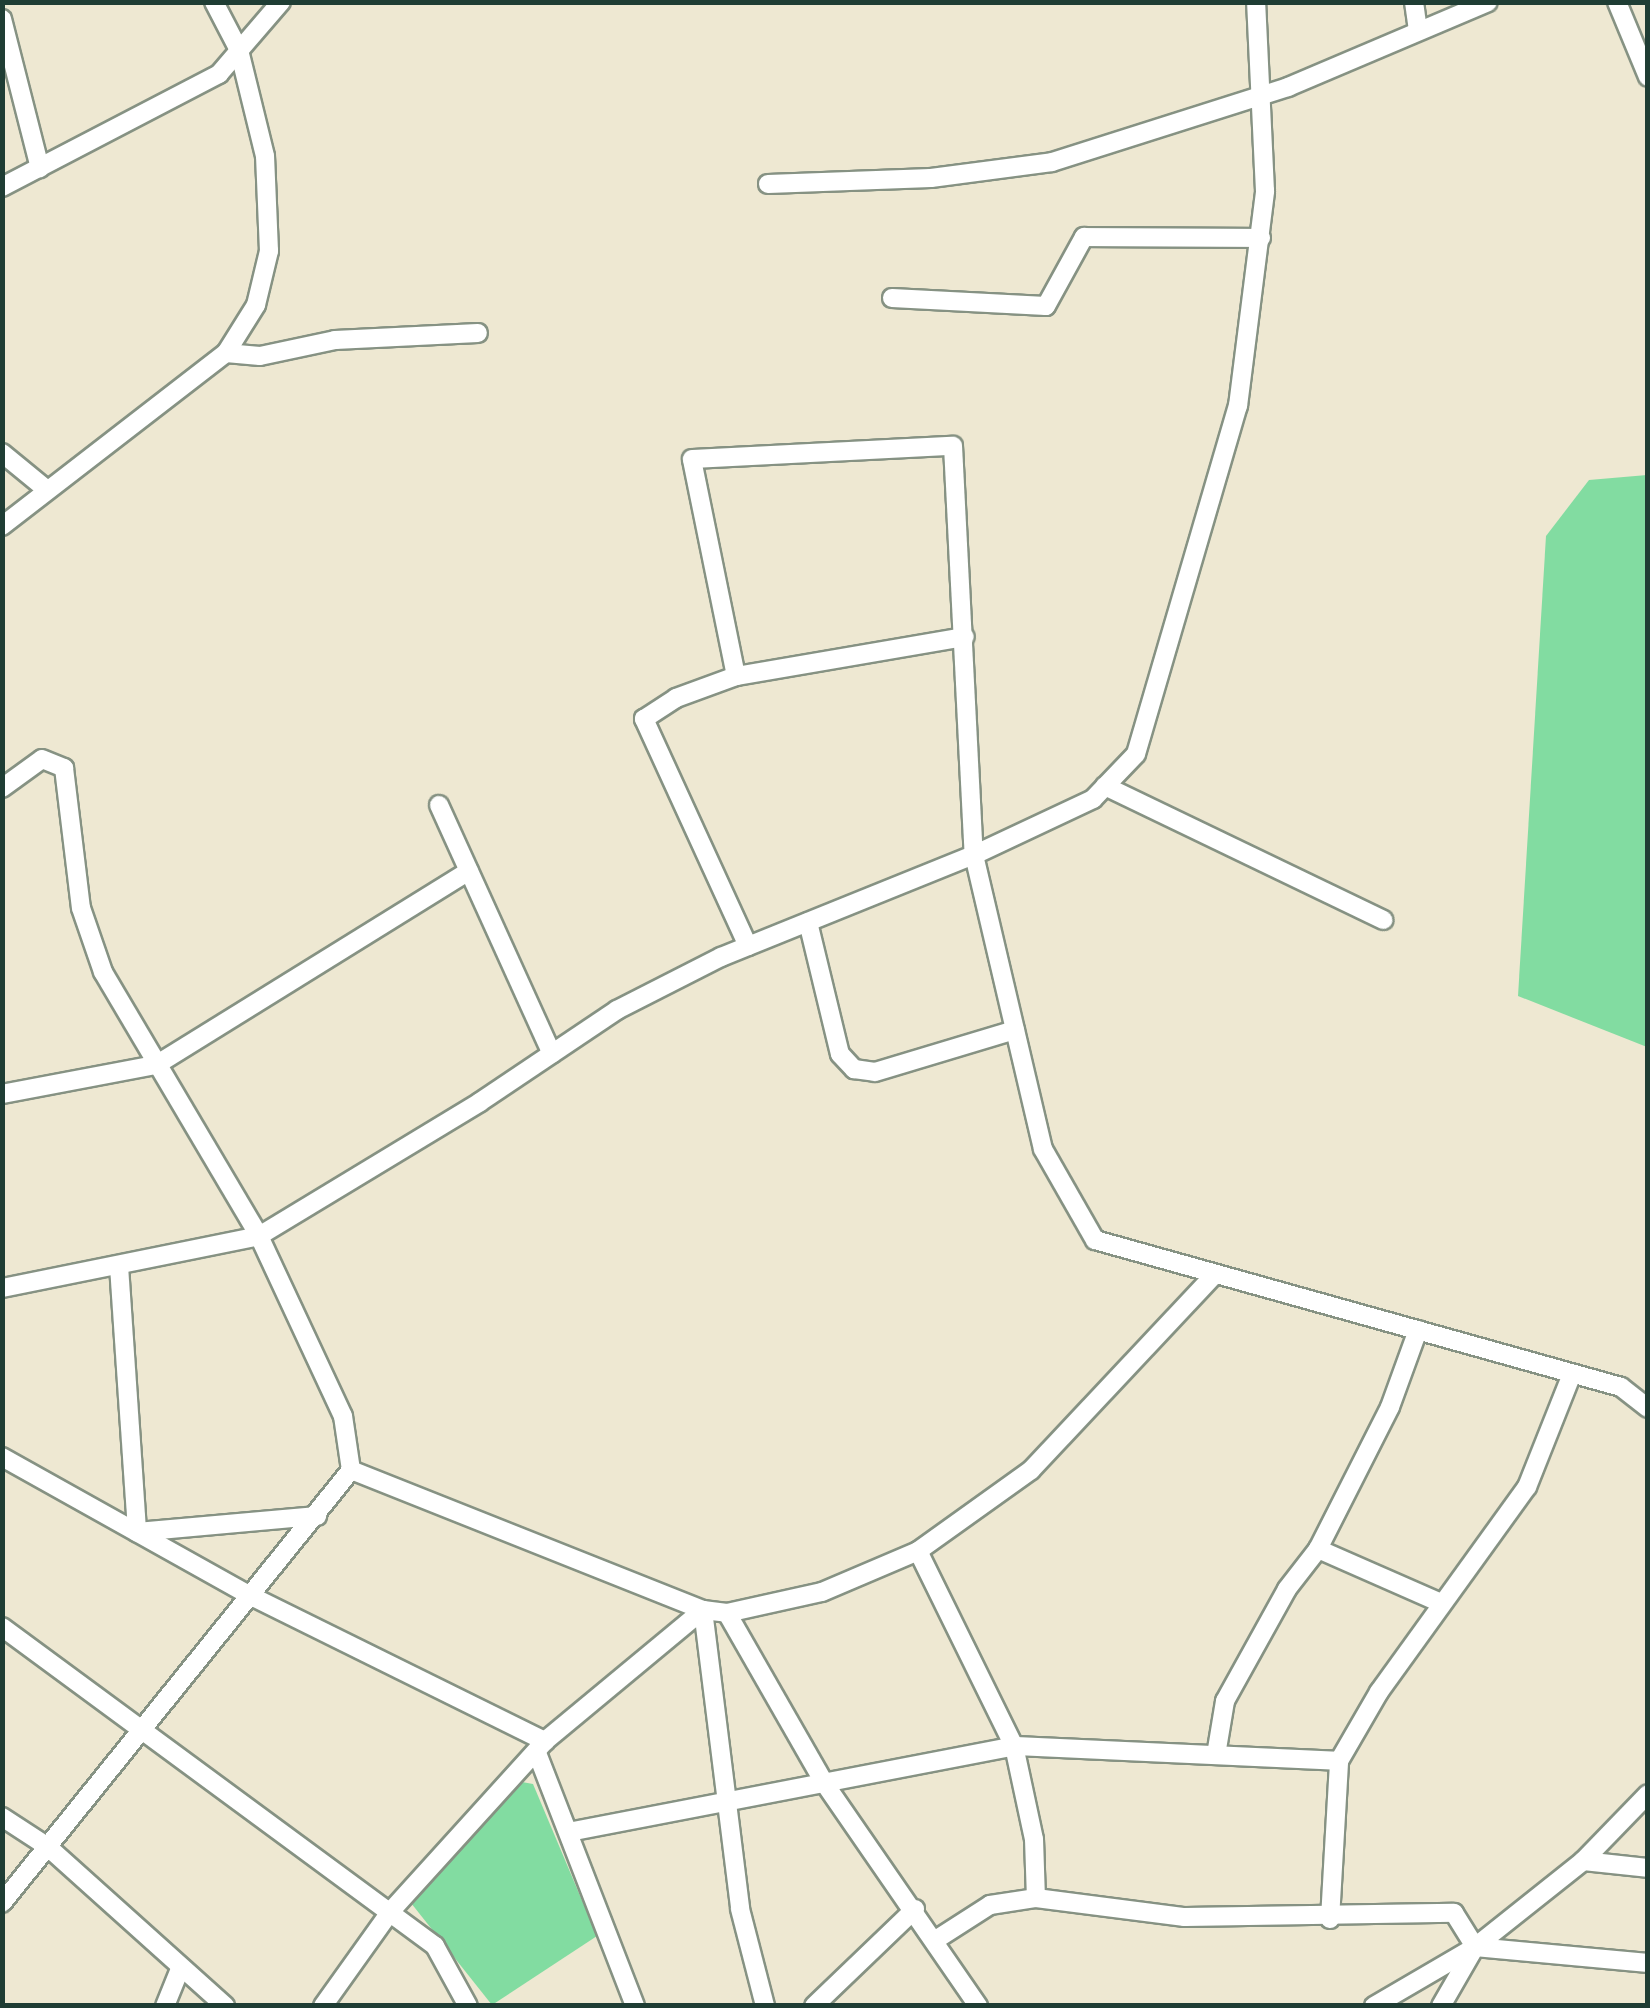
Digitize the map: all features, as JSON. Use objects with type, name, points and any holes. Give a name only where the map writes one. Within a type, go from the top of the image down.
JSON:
[{"type":"street","points":[[2,526],[226,353],[256,305],[269,251],[265,156],[239,50],[214,2]]},
{"type":"street","points":[[2,188],[219,74],[281,2]]},
{"type":"street","points":[[2,1288],[259,1236],[617,1010],[748,946],[974,856],[1092,799],[1105,786],[1136,754],[1238,406],[1260,238],[1262,94],[1256,2]]},
{"type":"street","points":[[1414,2],[1418,30]]},
{"type":"street","points":[[768,184],[999,173],[1262,94],[1488,2]]},
{"type":"street","points":[[1617,2],[1648,77]]},
{"type":"street","points":[[2,19],[40,168]]},
{"type":"street","points":[[892,298],[1046,306],[1084,237],[1260,238]]},
{"type":"street","points":[[226,353],[260,356],[334,340],[478,333]]},
{"type":"street","points":[[736,676],[692,458],[953,446],[974,856],[1043,1149],[1095,1240],[1621,1387],[1648,1408]]},
{"type":"street","points":[[2,453],[47,490]]},
{"type":"street","points":[[748,946],[644,719],[676,698],[736,676],[965,636]]},
{"type":"street","points":[[2,788],[42,759],[64,768],[81,908],[103,972],[259,1236],[342,1416],[351,1470],[253,1597],[2,1903]]},
{"type":"street","points":[[1105,786],[1383,920]]},
{"type":"street","points":[[439,805],[552,1054]]},
{"type":"street","points":[[2,1094],[156,1065],[469,872]]},
{"type":"street","points":[[808,922],[840,1054],[854,1069],[874,1072],[1015,1030]]},
{"type":"street","points":[[119,1266],[137,1532]]},
{"type":"street","points":[[351,1470],[703,1610],[727,1613],[822,1592],[918,1551],[1031,1470],[1215,1274]]},
{"type":"street","points":[[1216,1755],[1225,1701],[1287,1589],[1318,1549],[1390,1407],[1418,1330]]},
{"type":"street","points":[[1330,1919],[1339,1761],[1441,1603],[1527,1487],[1572,1374]]},
{"type":"street","points":[[2,1457],[253,1597],[541,1746],[568,1832],[635,2006]]},
{"type":"street","points":[[137,1532],[316,1516]]},
{"type":"street","points":[[1318,1549],[1441,1603]]},
{"type":"street","points":[[918,1551],[1014,1746],[1034,1839],[1036,1898]]},
{"type":"street","points":[[323,2006],[390,1912],[541,1746],[703,1610]]},
{"type":"street","points":[[703,1610],[740,1909],[765,2006]]},
{"type":"street","points":[[727,1613],[825,1784],[937,1938],[978,2006]]},
{"type":"street","points":[[2,1626],[434,1946],[468,2006]]},
{"type":"street","points":[[568,1832],[724,1797],[825,1784],[1014,1746],[1339,1761]]},
{"type":"street","points":[[1374,2006],[1475,1947],[1583,1861],[1648,1794]]},
{"type":"street","points":[[2,1817],[48,1847],[179,1971],[225,2006]]},
{"type":"street","points":[[1583,1861],[1648,1868]]},
{"type":"street","points":[[937,1938],[990,1905],[1036,1898],[1185,1917],[1330,1919],[1454,1913],[1475,1947]]},
{"type":"street","points":[[814,2006],[915,1909]]},
{"type":"street","points":[[1475,1947],[1648,1963]]},
{"type":"street","points":[[1441,2006],[1475,1947]]},
{"type":"street","points":[[166,2006],[179,1971]]},
{"type":"green space","points":[[1648,475],[1647,1047],[1518,996],[1546,536],[1589,480]]},
{"type":"green space","points":[[522,1782],[533,1784],[597,1936],[492,2005],[411,1903]]}]
